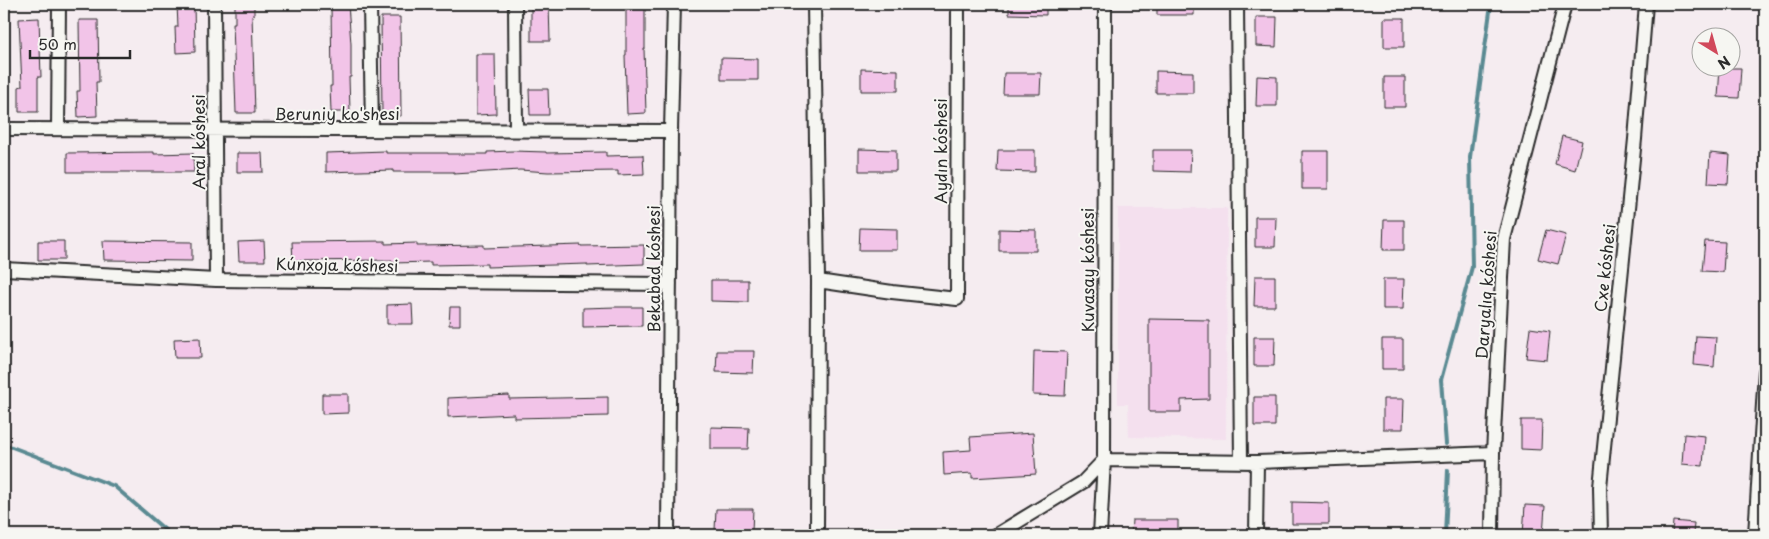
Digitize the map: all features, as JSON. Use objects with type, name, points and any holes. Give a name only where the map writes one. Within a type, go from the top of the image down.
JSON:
[{"type":"street","points":[[58,129],[59,4]]},
{"type":"street","name":"Aral kóshesi","points":[[214,4],[216,280]]},
{"type":"street","points":[[370,4],[372,130]]},
{"type":"street","points":[[515,4],[516,130]]},
{"type":"street","name":"Bekabad kóshesi","points":[[668,535],[671,131],[674,4]]},
{"type":"street","points":[[814,4],[819,532]]},
{"type":"street","name":"Aydın kóshesi","points":[[818,281],[957,299],[958,4]]},
{"type":"street","name":"Kuvasay kóshesi","points":[[1100,535],[1104,460],[1105,4]]},
{"type":"street","points":[[1237,4],[1240,462]]},
{"type":"street","name":"Daryalıq kóshesi","points":[[1492,535],[1493,453],[1504,239],[1565,4]]},
{"type":"street","name":"Cxe kóshesi","points":[[1601,535],[1600,487],[1634,148],[1646,4]]},
{"type":"street","name":"Beruniy ko'shesi","points":[[4,129],[671,131]]},
{"type":"street","name":"Kúnxoja kóshesi","points":[[4,269],[216,280],[670,284]]},
{"type":"street","points":[[1755,535],[1765,371]]},
{"type":"street","points":[[996,535],[1083,482],[1104,460],[1258,462],[1493,453]]},
{"type":"street","points":[[1256,535],[1258,462]]},
{"type":"shaded area","points":[[1118,208],[1227,208],[1226,439],[1129,437],[1128,404],[1118,404]]},
{"type":"building","points":[[177,4],[194,4],[195,52],[176,53],[175,27],[178,27]]},
{"type":"building","points":[[235,4],[254,4],[254,15],[252,15],[255,113],[236,113],[233,23],[235,23]]},
{"type":"building","points":[[331,4],[348,4],[351,44],[351,77],[349,77],[350,112],[331,112]]},
{"type":"building","points":[[531,4],[549,4],[550,41],[531,41]]},
{"type":"building","points":[[626,4],[645,4],[646,113],[627,114]]},
{"type":"building","points":[[1009,4],[1046,4],[1046,15],[1009,14]]},
{"type":"building","points":[[1157,4],[1194,4],[1194,15],[1157,15]]},
{"type":"building","points":[[381,17],[400,17],[401,116],[382,116]]},
{"type":"building","points":[[1256,17],[1277,17],[1276,47],[1256,46]]},
{"type":"building","points":[[39,18],[41,77],[38,77],[38,112],[19,112],[19,87],[22,86],[19,19]]},
{"type":"building","points":[[1384,18],[1404,18],[1404,47],[1384,47]]},
{"type":"building","points":[[79,20],[98,20],[99,82],[96,82],[97,116],[78,117],[77,91],[80,91]]},
{"type":"building","points":[[476,54],[495,54],[496,114],[476,115]]},
{"type":"building","points":[[721,58],[758,59],[758,80],[721,80]]},
{"type":"building","points":[[861,69],[898,70],[898,91],[861,91]]},
{"type":"building","points":[[1156,71],[1193,72],[1193,93],[1156,93]]},
{"type":"building","points":[[1004,73],[1041,73],[1040,94],[1003,94]]},
{"type":"building","points":[[1257,76],[1277,77],[1277,106],[1256,106]]},
{"type":"building","points":[[1384,77],[1405,77],[1405,107],[1384,107]]},
{"type":"building","points":[[1719,78],[1740,78],[1739,98],[1718,97]]},
{"type":"building","points":[[529,89],[548,89],[549,115],[530,115]]},
{"type":"building","points":[[1562,136],[1582,141],[1575,170],[1555,164]]},
{"type":"building","points":[[859,149],[896,150],[896,171],[859,171]]},
{"type":"building","points":[[998,150],[1035,150],[1035,172],[997,171]]},
{"type":"building","points":[[1153,150],[1191,150],[1190,172],[1153,171]]},
{"type":"building","points":[[386,151],[386,153],[448,154],[487,154],[487,152],[513,151],[546,153],[606,152],[606,156],[643,155],[644,174],[618,175],[618,171],[548,172],[520,170],[454,174],[454,172],[393,172],[393,170],[326,172],[326,153]]},
{"type":"building","points":[[1302,151],[1328,151],[1328,189],[1302,189]]},
{"type":"building","points":[[154,152],[154,154],[193,153],[194,172],[67,172],[67,153]]},
{"type":"building","points":[[237,153],[262,153],[263,172],[237,172]]},
{"type":"building","points":[[1710,153],[1730,155],[1728,184],[1708,183]]},
{"type":"building","points":[[1255,217],[1276,217],[1275,247],[1255,247]]},
{"type":"building","points":[[1384,220],[1404,220],[1404,250],[1383,250]]},
{"type":"building","points":[[860,228],[897,229],[897,250],[859,250]]},
{"type":"building","points":[[999,229],[1036,230],[1036,251],[999,251]]},
{"type":"building","points":[[1546,230],[1566,235],[1558,264],[1538,259]]},
{"type":"building","points":[[38,241],[64,241],[64,260],[38,260]]},
{"type":"building","points":[[103,241],[192,242],[192,261],[104,260]]},
{"type":"building","points":[[264,241],[265,261],[239,261],[238,242]]},
{"type":"building","points":[[385,241],[385,244],[417,243],[417,246],[484,245],[484,248],[644,245],[644,264],[487,267],[487,264],[431,265],[431,262],[392,263],[392,260],[293,261],[292,242]]},
{"type":"building","points":[[1705,241],[1725,242],[1723,272],[1702,271]]},
{"type":"building","points":[[1255,276],[1275,276],[1275,306],[1254,306]]},
{"type":"building","points":[[1383,279],[1404,279],[1403,309],[1383,309]]},
{"type":"building","points":[[711,280],[748,280],[748,302],[711,301]]},
{"type":"building","points":[[412,304],[413,324],[387,324],[387,305]]},
{"type":"building","points":[[450,307],[460,307],[460,325],[449,325]]},
{"type":"building","points":[[642,307],[642,326],[583,327],[583,308]]},
{"type":"building","points":[[1149,319],[1209,320],[1209,399],[1181,400],[1181,412],[1149,412]]},
{"type":"building","points":[[1530,328],[1550,331],[1547,360],[1526,358]]},
{"type":"building","points":[[1696,336],[1716,337],[1714,367],[1694,365]]},
{"type":"building","points":[[1254,337],[1275,337],[1274,366],[1254,366]]},
{"type":"building","points":[[200,338],[201,358],[175,358],[174,339]]},
{"type":"building","points":[[1382,339],[1403,339],[1403,369],[1382,369]]},
{"type":"building","points":[[717,351],[754,351],[753,373],[716,372]]},
{"type":"building","points":[[1034,351],[1067,352],[1065,396],[1033,395]]},
{"type":"building","points":[[322,394],[348,394],[348,413],[322,414]]},
{"type":"building","points":[[509,395],[509,399],[608,397],[608,416],[514,418],[514,414],[448,417],[448,398]]},
{"type":"building","points":[[1254,397],[1275,397],[1275,426],[1254,426]]},
{"type":"building","points":[[1383,399],[1404,399],[1403,429],[1383,429]]},
{"type":"building","points":[[1521,420],[1542,420],[1541,450],[1521,449]]},
{"type":"building","points":[[711,427],[749,428],[748,449],[711,449]]},
{"type":"building","points":[[1033,433],[1036,474],[972,478],[972,473],[944,475],[943,452],[971,450],[970,437]]},
{"type":"building","points":[[1684,434],[1705,436],[1703,466],[1682,464]]},
{"type":"building","points":[[1292,502],[1329,503],[1329,524],[1292,524]]},
{"type":"building","points":[[1525,505],[1545,506],[1543,535],[1523,535]]},
{"type":"building","points":[[716,509],[753,509],[752,531],[715,530]]},
{"type":"building","points":[[1132,520],[1178,520],[1178,535],[1131,535]]},
{"type":"building","points":[[1673,521],[1694,523],[1693,535],[1672,535]]},
{"type":"waterway","points":[[1446,444],[1441,380],[1472,267],[1470,157],[1491,4]]},
{"type":"waterway","points":[[4,444],[114,486],[171,535]]},
{"type":"waterway","points":[[1445,535],[1448,470]]}]
